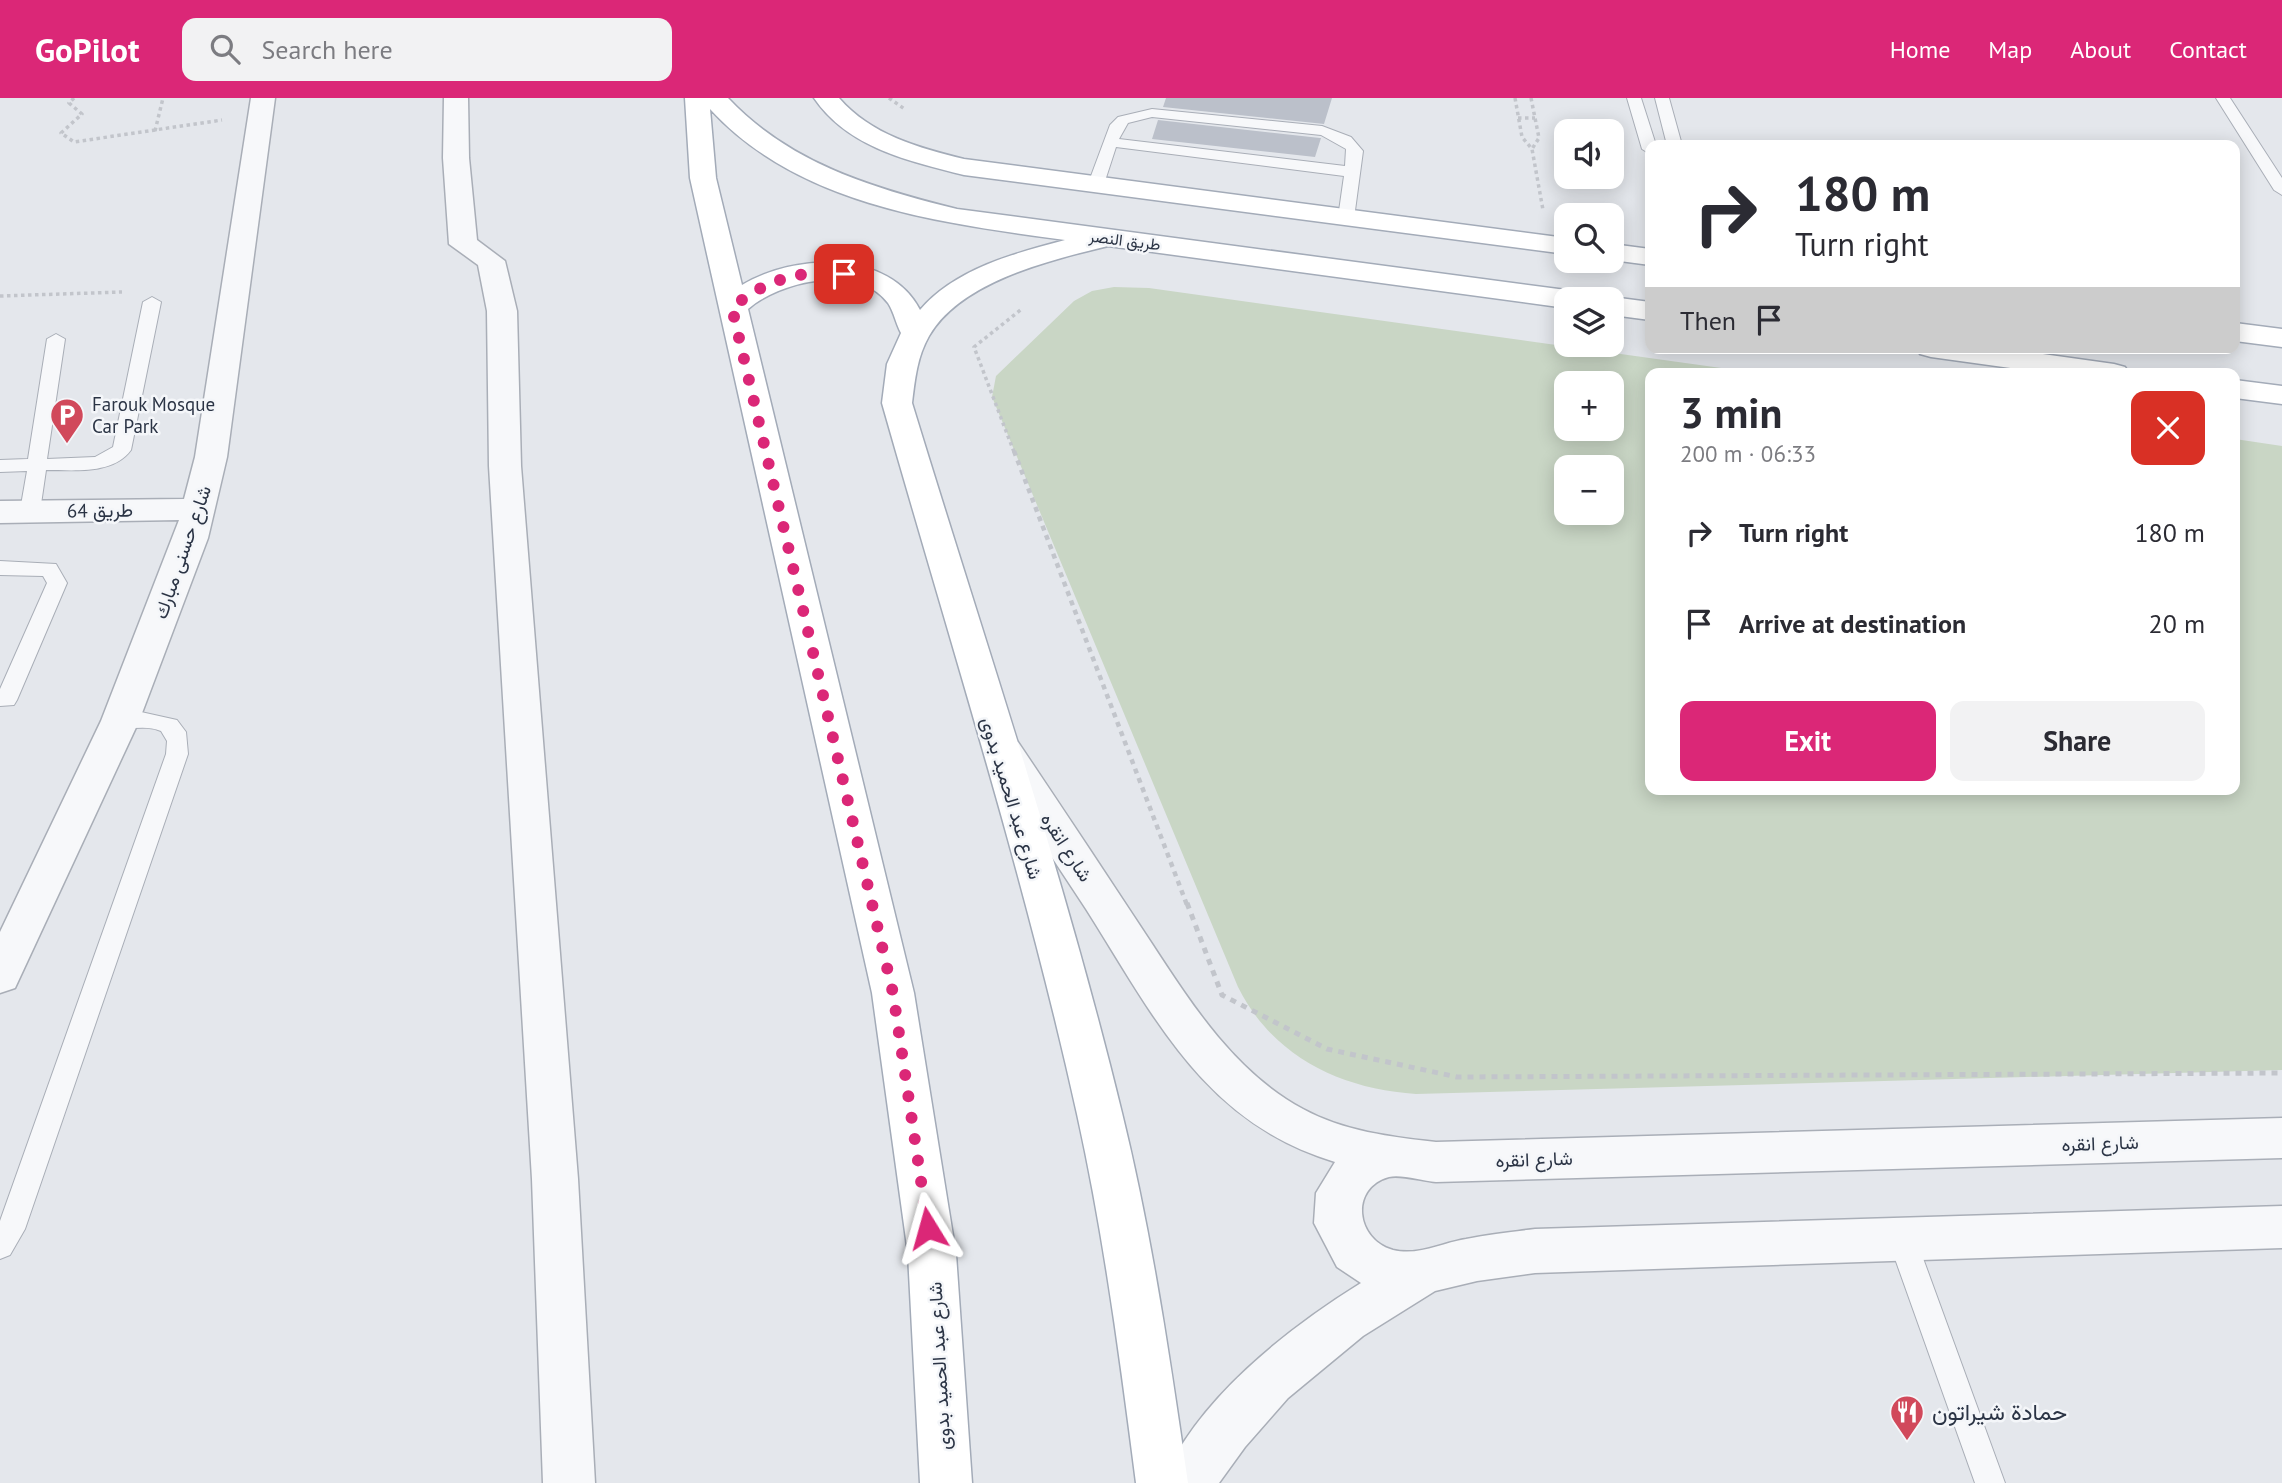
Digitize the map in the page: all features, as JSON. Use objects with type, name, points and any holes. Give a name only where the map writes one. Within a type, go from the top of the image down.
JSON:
[{"type":"main road","name":"شارع عبد الحميد بدوى","points":[[697,98],[703,178],[893,993],[932,1254],[946,1483]]},
{"type":"main road","name":"طريق النصر","points":[[714,98],[729,118],[790,159],[844,184],[957,217],[1554,297]]},
{"type":"main road","points":[[826,98],[850,122],[881,140],[919,155],[964,167],[1554,244]]},
{"type":"main road","name":"شارع عبد الحميد بدوى","points":[[1105,238],[1000,268],[966,286],[937,307],[915,332],[896,377],[897,403],[991,730],[1062,962],[1100,1115],[1135,1289],[1162,1483]]},
{"type":"main road","points":[[1624,254],[1645,256]]},
{"type":"main road","points":[[732,308],[749,293],[772,281],[801,274],[858,276],[882,285],[898,297],[915,332]]},
{"type":"main road","points":[[1624,308],[1645,310]]},
{"type":"main road","points":[[2240,333],[2282,338]]},
{"type":"main road","points":[[1975,354],[2077,368]]},
{"type":"main road","points":[[2240,390],[2282,395]]},
{"type":"street","points":[[456,98],[456,158],[463,243],[491,261],[502,311],[505,466],[555,1179],[569,1483]]},
{"type":"street","name":"شارع حسنى مبارك","points":[[0,975],[120,721],[182,563],[200,509],[211,457],[262,106]]},
{"type":"street","name":"طريق 64","points":[[15,512],[200,509]]},
{"type":"street","name":"شارع انقره","points":[[991,730],[1184,1028],[1222,1073],[1272,1114],[1334,1142],[1387,1157],[1436,1162],[2282,1138]]},
{"type":"street","points":[[1387,1157],[1357,1169],[1339,1193],[1338,1223],[1354,1252],[1364,1259],[1384,1271],[1420,1274]]},
{"type":"street","points":[[1188,1483],[1242,1407],[1286,1364],[1332,1327],[1420,1274],[1480,1258],[1535,1251],[2282,1227]]},
{"type":"lane","points":[[1634,98],[1647,140]]},
{"type":"lane","points":[[1662,98],[1674,140]]},
{"type":"lane","points":[[2223,98],[2282,190]]},
{"type":"lane","points":[[1096,184],[1115,128],[1123,120],[1152,113],[1322,131],[1351,143],[1355,151],[1346,218]]},
{"type":"lane","points":[[1110,142],[1353,172]]},
{"type":"lane","points":[[0,466],[94,463],[106,460],[122,450],[152,302]]},
{"type":"lane","points":[[15,512],[37,465],[56,339]]},
{"type":"lane","points":[[0,568],[49,569],[57,583],[6,700]]},
{"type":"lane","points":[[0,1246],[11,1229],[177,754],[179,741],[175,729],[162,722],[120,721]]},
{"type":"lane","points":[[1902,1239],[1990,1483]]},
{"type":"path","points":[[74,98],[69,103],[81,110],[82,114],[63,129],[63,137],[83,142],[155,131],[262,106]]},
{"type":"path","points":[[155,131],[163,98]]},
{"type":"path","points":[[1515,98],[1523,141],[1532,149],[1554,230]]},
{"type":"path","points":[[1531,98],[1539,142],[1532,149]]},
{"type":"path","points":[[1518,118],[1535,118]]},
{"type":"path","points":[[1023,308],[974,347],[1222,995],[1327,1049],[1457,1077],[2282,1073]]},
{"type":"green space","points":[[1114,287],[1149,288],[1554,345],[1554,357],[1624,357],[1624,354],[1721,368],[1645,368],[1645,795],[2240,795],[2240,440],[2282,446],[2282,1070],[1416,1094],[1361,1085],[1312,1065],[1270,1033],[1238,987],[992,397],[996,376],[1074,301],[1092,291]]},
{"type":"building","points":[[1166,98],[1332,98],[1324,124],[1163,107]]},
{"type":"building","points":[[1158,120],[1321,138],[1315,157],[1152,139]]},
{"type":"place","name":"Farouk Mosque Car Park","points":[[67,445]]},
{"type":"place","name":"حمادة شيراتون","points":[[1907,1442]]},
{"type":"route","points":[[844,274],[801,274],[772,281],[749,293],[732,308],[893,993],[928,1228]]}]
